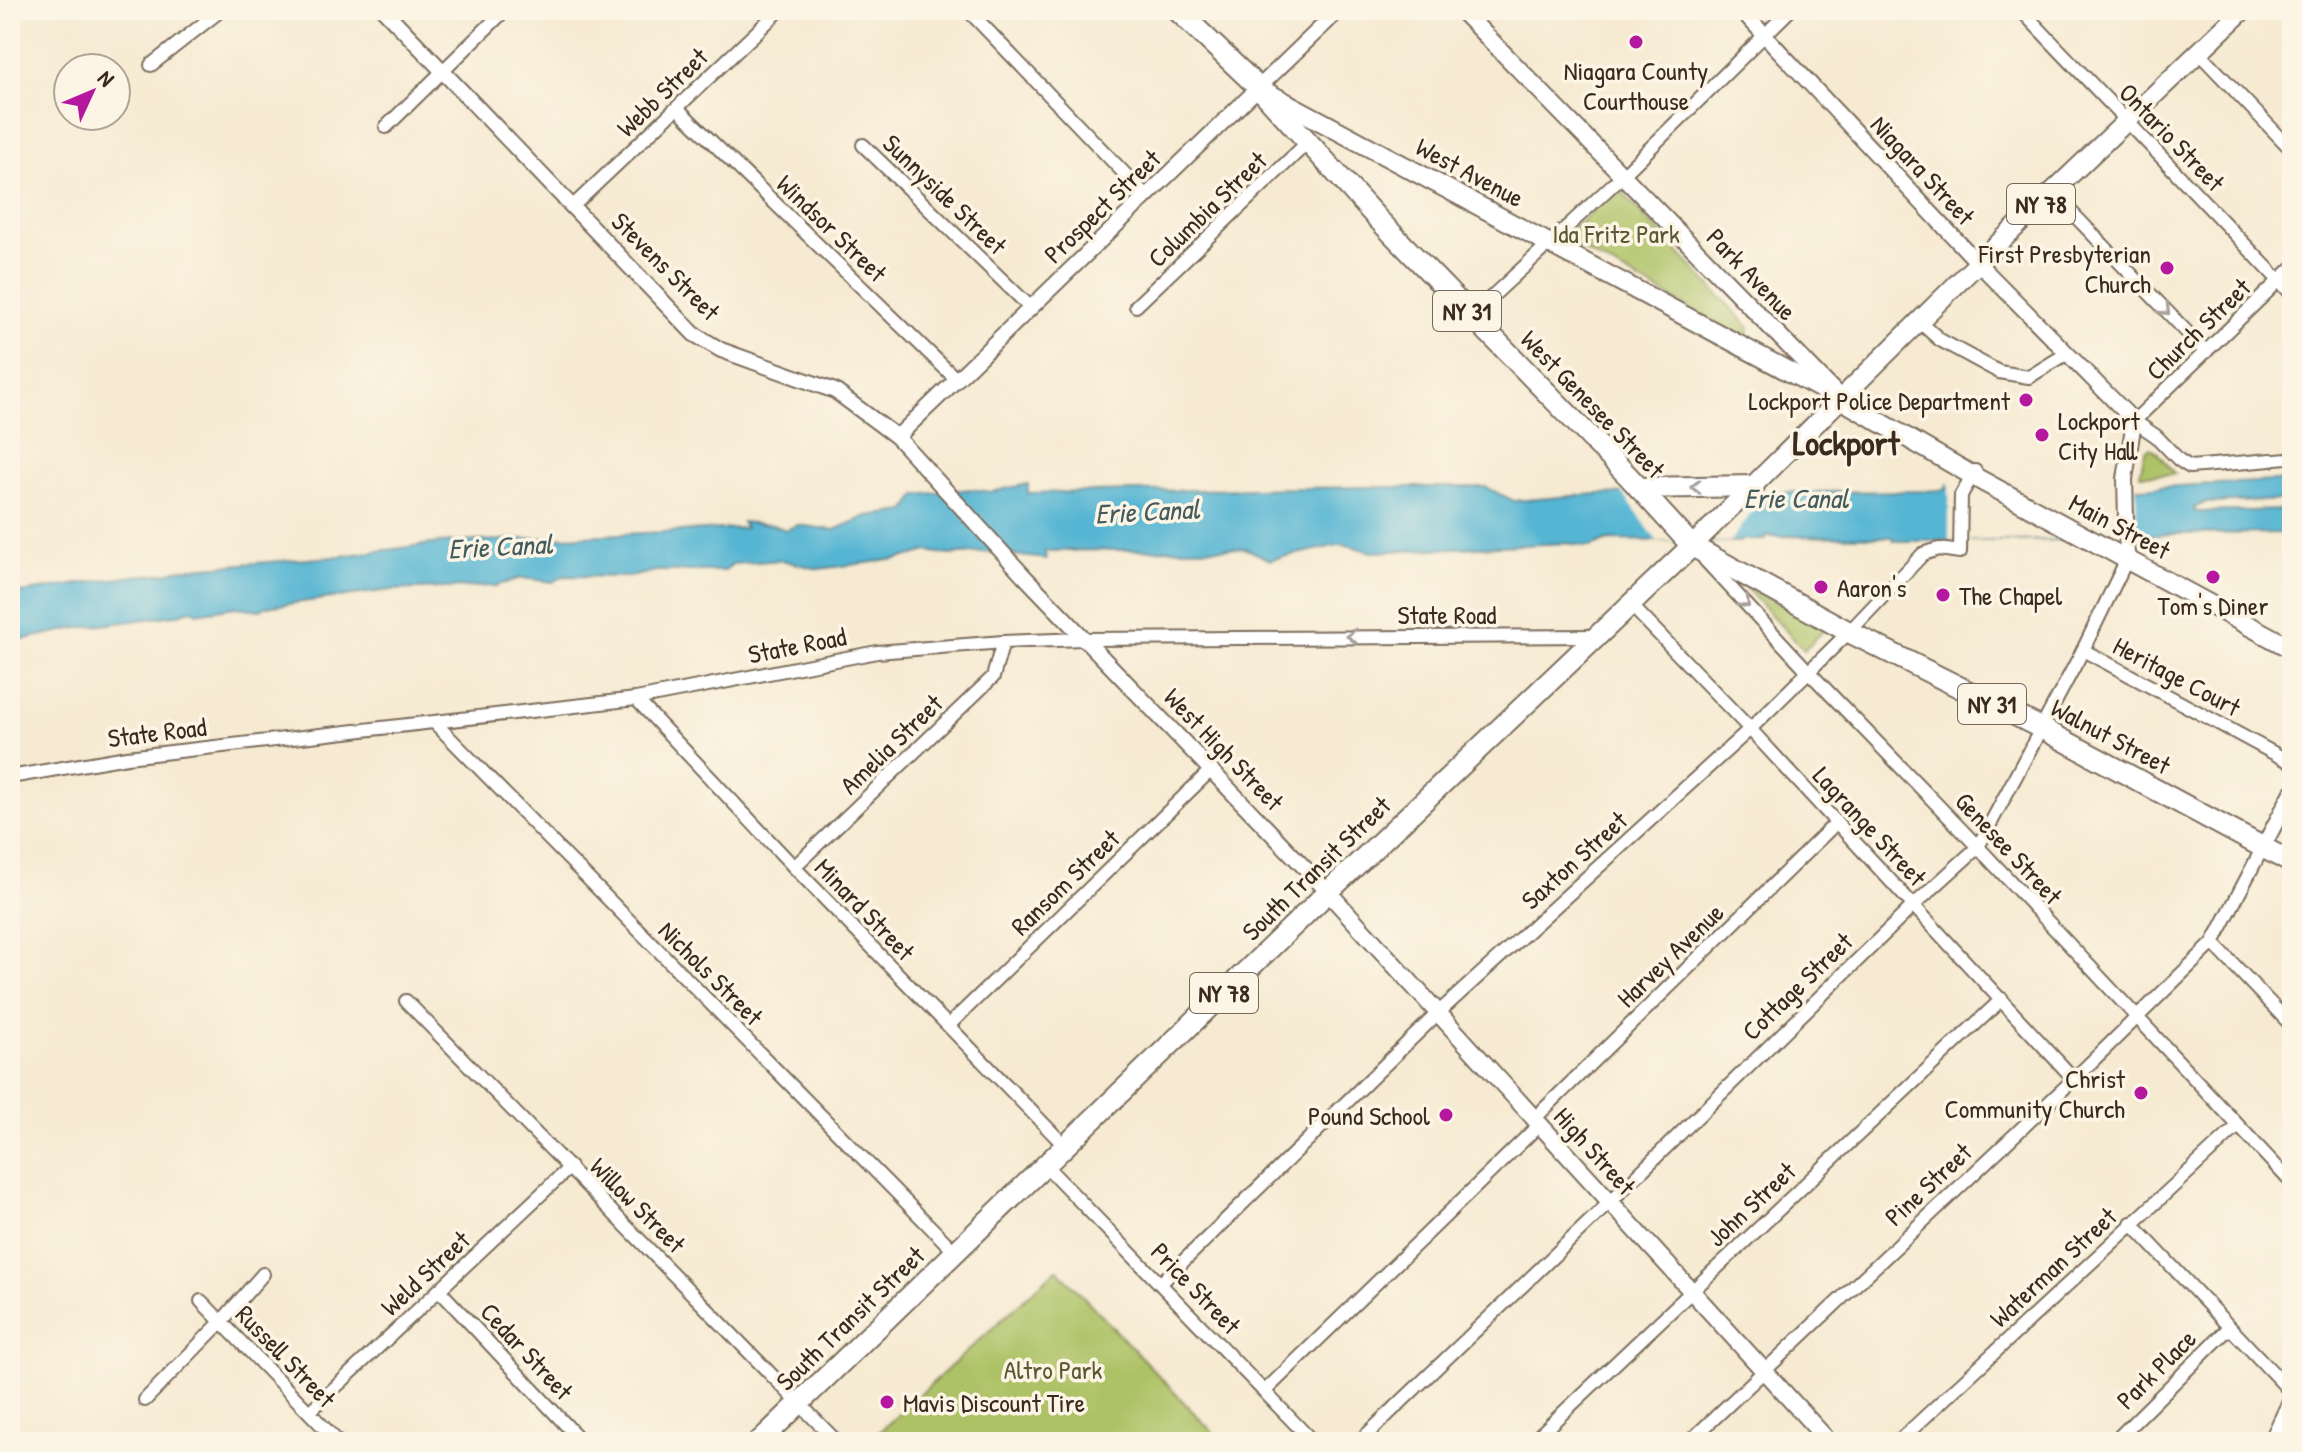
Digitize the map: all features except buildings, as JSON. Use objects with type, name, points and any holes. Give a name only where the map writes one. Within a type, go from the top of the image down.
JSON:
[{"type":"highway","name":"West Avenue","points":[[1177,10],[1260,89]]},
{"type":"highway","name":"West Genesee Street","points":[[1260,89],[1471,316],[1692,543]]},
{"type":"highway","points":[[1634,482],[1759,481]]},
{"type":"highway","name":"South Transit Street","points":[[759,1442],[1692,543]]},
{"type":"highway","name":"Walnut Street","points":[[1692,543],[1849,632],[2041,728],[2292,863]]},
{"type":"main road","name":"Park Avenue","points":[[1461,10],[1842,400]]},
{"type":"main road","name":"NY 78","points":[[1842,400],[1978,263],[2243,10]]},
{"type":"main road","name":"West Avenue","points":[[1260,89],[1842,400]]},
{"type":"main road","name":"Main Street","points":[[1842,400],[1980,477],[2292,635]]},
{"type":"main road","name":"South Transit Street","points":[[1692,543],[1842,400]]},
{"type":"main road","name":"Main Street","points":[[2116,545],[2292,649]]},
{"type":"main road","name":"High Street","points":[[1328,892],[1829,1442]]},
{"type":"street","points":[[151,65],[221,10]]},
{"type":"street","name":"Stevens Street","points":[[384,10],[694,334],[721,350],[835,391],[897,437],[1084,639]]},
{"type":"street","points":[[386,127],[505,10]]},
{"type":"street","name":"Webb Street","points":[[573,206],[780,10]]},
{"type":"street","points":[[968,10],[1146,196]]},
{"type":"street","name":"Prospect Street","points":[[897,437],[1339,10]]},
{"type":"street","name":"Niagara Street","points":[[1741,10],[1978,263],[2134,421]]},
{"type":"street","points":[[1471,316],[1622,176],[1790,10]]},
{"type":"street","name":"Ontario Street","points":[[2021,10],[2292,294]]},
{"type":"street","points":[[2199,53],[2292,150]]},
{"type":"street","name":"Windsor Street","points":[[677,108],[956,379]]},
{"type":"street","name":"Columbia Street","points":[[1136,306],[1307,143]]},
{"type":"street","name":"Sunnyside Street","points":[[863,145],[1031,308]]},
{"type":"street","points":[[2053,193],[2206,352]]},
{"type":"street","name":"Church Street","points":[[2134,421],[2292,268]]},
{"type":"street","points":[[1920,322],[1940,340],[1999,372],[2029,377],[2066,354]]},
{"type":"street","points":[[2134,421],[2190,467],[2292,458]]},
{"type":"street","name":"Cottage Street","points":[[1359,1442],[1914,905],[1978,847],[2083,650],[2116,545],[2134,421]]},
{"type":"street","name":"Saxton Street","points":[[1161,1283],[1438,1013],[1750,729],[1923,554],[1939,549],[1960,552],[1961,495],[1980,477]]},
{"type":"street","name":"Genesee Street","points":[[1692,543],[1808,671],[1978,847],[2292,1183]]},
{"type":"street","name":"Lagrange Street","points":[[1631,605],[2074,1079]]},
{"type":"street","name":"State Road","points":[[10,777],[127,757],[636,699],[877,652],[1084,639],[1598,636]]},
{"type":"street","name":"West High Street","points":[[1084,639],[1328,892]]},
{"type":"street","name":"Amelia Street","points":[[794,867],[993,677],[1003,642]]},
{"type":"street","name":"Heritage Court","points":[[2083,650],[2292,763]]},
{"type":"street","name":"Minard Street","points":[[636,699],[1066,1147]]},
{"type":"street","name":"Nichols Street","points":[[435,723],[956,1253]]},
{"type":"street","name":"Ransom Street","points":[[949,1025],[1211,770]]},
{"type":"street","name":"Pine Street","points":[[1689,1442],[2074,1079],[2213,943],[2292,792]]},
{"type":"street","name":"Harvey Avenue","points":[[1265,1391],[1836,823]]},
{"type":"street","points":[[2213,943],[2292,1026]]},
{"type":"street","name":"John Street","points":[[1532,1442],[2002,999]]},
{"type":"street","name":"Willow Street","points":[[406,1001],[837,1442]]},
{"type":"street","name":"Waterman Street","points":[[1898,1442],[2238,1126]]},
{"type":"street","name":"Price Street","points":[[1046,1166],[1313,1442]]},
{"type":"street","name":"Weld Street","points":[[309,1412],[570,1167]]},
{"type":"street","points":[[2131,1223],[2292,1395],[2271,1442]]},
{"type":"street","points":[[145,1400],[263,1274]]},
{"type":"street","name":"Cedar Street","points":[[439,1290],[582,1442]]},
{"type":"street","name":"Russell Street","points":[[201,1301],[338,1442]]},
{"type":"street","name":"Park Place","points":[[2114,1442],[2229,1328]]},
{"type":"green space","name":"Ida Fritz Park","points":[[1617,187],[1749,327],[1748,335],[1740,336],[1563,239]]},
{"type":"green space","points":[[2149,448],[2155,450],[2175,474],[2140,475],[2145,451]]},
{"type":"green space","points":[[1741,583],[1825,629],[1804,650]]},
{"type":"green space","name":"Altro Park","points":[[1057,1269],[1222,1442],[868,1442]]},
{"type":"water","name":"Erie Canal","points":[[2292,480],[2292,500],[2204,503],[2194,508],[2195,512],[2292,510],[2292,533],[2170,534],[2092,540],[1894,541],[1893,537],[1766,536],[1765,540],[1740,542],[1608,540],[1591,547],[1566,543],[1372,552],[1343,544],[1270,560],[1245,548],[1045,551],[1046,559],[988,552],[949,555],[928,551],[898,559],[819,569],[781,560],[732,564],[725,571],[656,571],[630,577],[563,576],[553,582],[521,578],[495,586],[391,590],[261,610],[235,607],[197,613],[193,609],[176,615],[72,629],[10,642],[10,594],[179,569],[333,557],[439,543],[745,528],[742,522],[773,525],[786,530],[798,525],[834,530],[867,516],[905,511],[917,495],[971,489],[991,492],[1028,484],[1028,493],[1486,487],[1514,501],[1596,494],[1922,491],[1945,490],[1948,484],[2140,488]]},
{"type":"pier","points":[[1949,482],[2136,484],[2137,538],[1949,541]]},
{"type":"pier","points":[[1771,487],[1730,542],[1657,541],[1621,491]]},
{"type":"place","name":"Niagara County Courthouse","points":[[1636,42]]},
{"type":"place","name":"First Presbyterian Church","points":[[2167,268]]},
{"type":"place","name":"Lockport Police Department","points":[[2026,400]]},
{"type":"place","name":"Lockport City Hall","points":[[2042,435]]},
{"type":"place","name":"Tom's Diner","points":[[2213,577]]},
{"type":"place","name":"Aaron's","points":[[1821,587]]},
{"type":"place","name":"The Chapel","points":[[1943,595]]},
{"type":"place","name":"Christ Community Church","points":[[2141,1093]]},
{"type":"place","name":"Pound School","points":[[1446,1115]]},
{"type":"place","name":"Mavis Discount Tire","points":[[887,1402]]},
{"type":"district","name":"Lockport","points":[[1846,443]]}]
